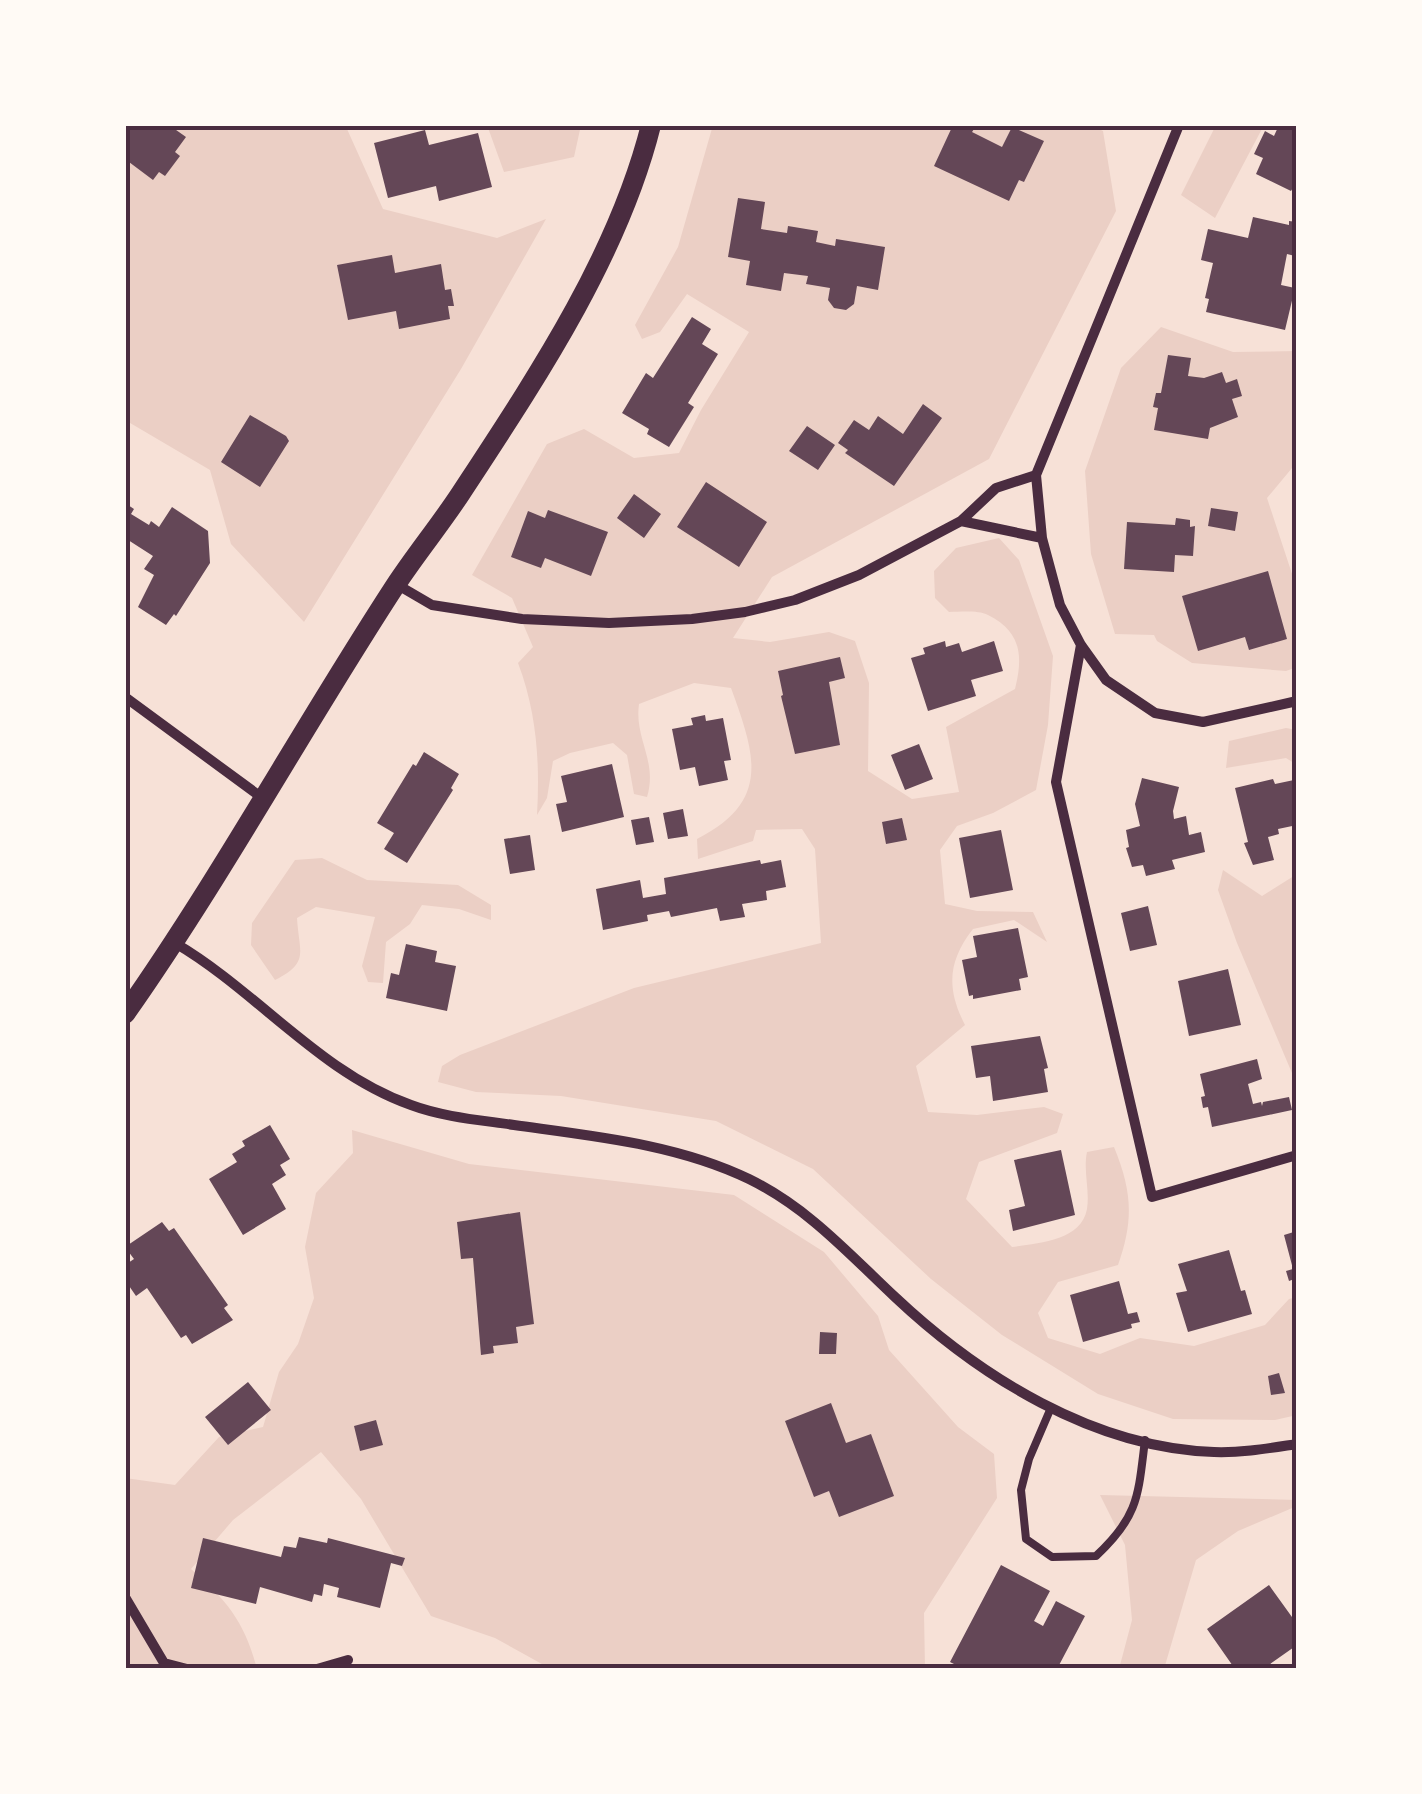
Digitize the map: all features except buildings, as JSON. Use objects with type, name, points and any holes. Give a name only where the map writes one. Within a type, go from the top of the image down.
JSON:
[{"type":"main road","points":[[125,1014],[175,943],[396,584],[460,495],[585,292],[625,205],[650,125]]},
{"type":"street","points":[[1179,125],[1036,475],[1042,538],[1060,605],[1081,645],[1106,680],[1155,713],[1203,722],[1297,701]]},
{"type":"street","points":[[396,584],[432,605],[522,619],[609,623],[744,612],[795,600],[859,576],[961,520],[996,488],[1036,475]]},
{"type":"street","points":[[961,520],[1042,538]]},
{"type":"street","points":[[1081,645],[1056,782],[1152,1197],[1297,1155]]},
{"type":"street","points":[[125,698],[262,797]]},
{"type":"street","points":[[175,943],[210,964],[334,1064],[402,1102],[447,1114],[682,1154],[752,1180],[828,1231],[896,1299],[963,1354],[1050,1410],[1145,1440],[1214,1452],[1297,1444]]},
{"type":"street","points":[[125,1597],[164,1663],[187,1669]]},
{"type":"street","points":[[317,1669],[348,1660]]},
{"type":"lane","points":[[1050,1410],[1028,1459],[1021,1490],[1026,1538],[1052,1556],[1096,1556],[1122,1531],[1138,1495],[1145,1440]]},
{"type":"shaded area","points":[[125,125],[367,125],[347,129],[383,209],[497,238],[546,219],[461,369],[304,622],[231,544],[210,470],[125,420]]},
{"type":"shaded area","points":[[487,125],[581,125],[574,157],[504,172]]},
{"type":"shaded area","points":[[713,125],[1091,125],[1103,131],[1116,211],[989,459],[772,577],[733,638],[770,642],[829,632],[855,641],[869,683],[868,771],[912,799],[959,792],[946,727],[1015,689],[1019,656],[1014,637],[999,622],[979,612],[949,612],[935,598],[934,571],[956,548],[999,538],[1019,560],[1053,656],[1048,725],[1036,790],[993,813],[957,826],[940,850],[945,904],[977,911],[1033,912],[1047,942],[1014,920],[973,929],[959,952],[952,975],[955,999],[965,1025],[916,1066],[928,1112],[977,1115],[1044,1107],[1063,1114],[1057,1133],[979,1162],[966,1199],[1012,1247],[1057,1238],[1076,1228],[1087,1209],[1087,1152],[1114,1147],[1129,1206],[1127,1234],[1118,1265],[1058,1282],[1038,1313],[1048,1338],[1100,1354],[1140,1338],[1194,1346],[1265,1325],[1289,1299],[1297,1297],[1297,1415],[1275,1420],[1173,1419],[1098,1394],[1002,1335],[931,1279],[813,1169],[716,1121],[561,1096],[476,1092],[438,1082],[442,1066],[460,1055],[634,988],[821,943],[815,849],[802,829],[756,830],[753,841],[698,859],[697,839],[737,809],[751,774],[751,755],[731,688],[694,683],[639,704],[638,717],[650,772],[647,797],[634,794],[627,755],[613,743],[553,761],[547,798],[537,815],[536,738],[518,663],[533,647],[512,598],[472,575],[547,444],[584,429],[634,458],[679,453],[749,332],[687,294],[660,332],[642,339],[635,325],[678,247]]},
{"type":"shaded area","points":[[1216,125],[1264,125],[1215,218],[1181,195]]},
{"type":"shaded area","points":[[1161,327],[1233,352],[1297,351],[1297,462],[1267,498],[1297,589],[1297,667],[1286,671],[1192,663],[1157,641],[1154,635],[1115,634],[1091,554],[1085,471],[1121,368]]},
{"type":"shaded area","points":[[1286,728],[1297,730],[1297,765],[1286,758],[1226,768],[1229,741]]},
{"type":"shaded area","points":[[322,858],[367,880],[458,885],[491,905],[491,920],[459,909],[422,905],[410,924],[386,942],[383,983],[368,982],[362,966],[375,917],[316,907],[297,918],[298,962],[275,980],[251,945],[252,923],[295,860]]},
{"type":"shaded area","points":[[1223,870],[1262,896],[1297,874],[1297,1085],[1218,890]]},
{"type":"shaded area","points":[[352,1130],[469,1164],[734,1195],[824,1252],[878,1316],[889,1350],[958,1427],[994,1454],[997,1498],[924,1613],[925,1669],[551,1669],[495,1638],[431,1616],[361,1499],[321,1452],[233,1520],[191,1569],[233,1613],[247,1638],[257,1669],[125,1669],[125,1478],[175,1485],[219,1437],[263,1427],[279,1372],[298,1344],[314,1298],[305,1247],[316,1193],[353,1153]]},
{"type":"shaded area","points":[[1100,1495],[1297,1500],[1297,1506],[1238,1531],[1196,1560],[1164,1669],[1119,1669],[1132,1620],[1125,1545]]}]
